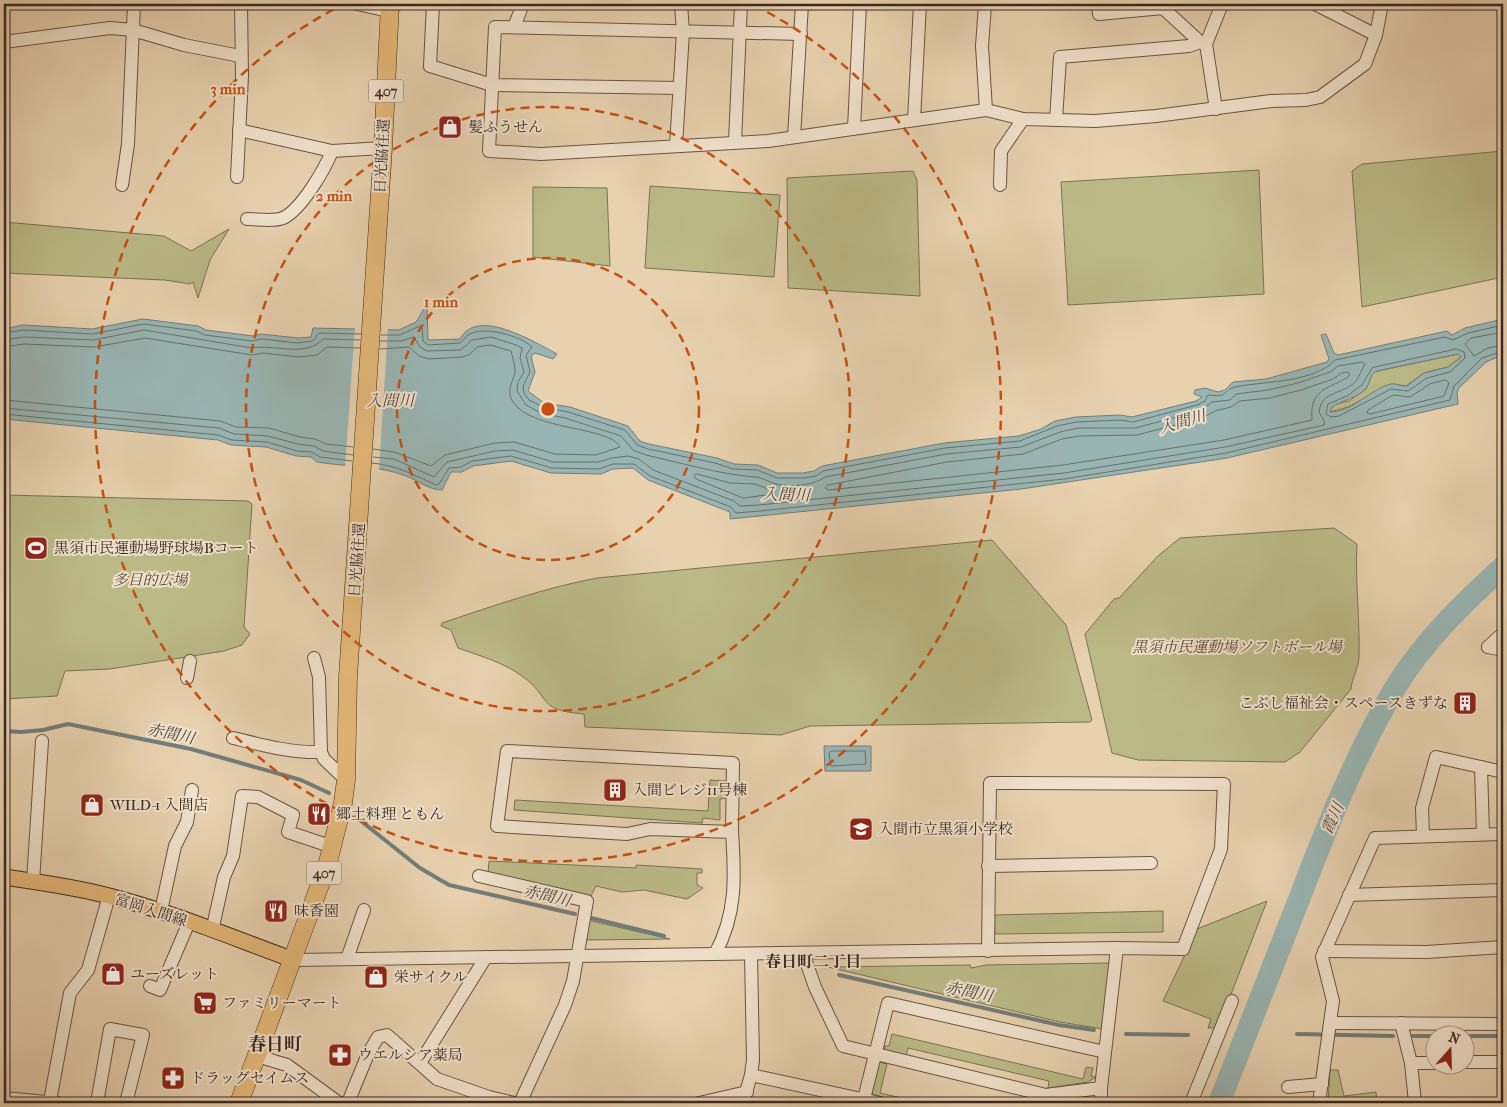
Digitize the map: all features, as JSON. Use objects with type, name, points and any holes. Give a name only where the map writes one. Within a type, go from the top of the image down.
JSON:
[{"type":"highway","name":"日光脇往還","points":[[239,1103],[294,960],[333,847],[346,780],[348,677],[392,6]]},
{"type":"main road","name":"富岡入間線","points":[[4,877],[109,896],[161,911],[294,960]]},
{"type":"street","points":[[122,185],[128,144],[134,4]]},
{"type":"street","points":[[237,177],[241,4]]},
{"type":"street","points":[[357,4],[392,6]]},
{"type":"street","points":[[433,4],[430,66],[492,85],[679,88]]},
{"type":"street","points":[[514,27],[523,4]]},
{"type":"street","points":[[676,146],[683,32],[681,4]]},
{"type":"street","points":[[735,142],[742,32],[741,4]]},
{"type":"street","points":[[794,137],[802,4]]},
{"type":"street","points":[[854,128],[860,4]]},
{"type":"street","points":[[914,120],[920,4]]},
{"type":"street","points":[[985,4],[982,46],[986,110]]},
{"type":"street","points":[[1098,4],[1099,14],[1164,8],[1203,43],[1216,109]]},
{"type":"street","points":[[1203,43],[1222,4]]},
{"type":"street","points":[[1315,4],[1376,35]]},
{"type":"street","points":[[801,34],[495,26],[488,151],[541,154],[768,141],[986,110],[1023,119],[1095,121],[1216,109],[1271,101],[1306,100],[1320,97],[1365,64],[1376,35],[1382,4]]},
{"type":"street","points":[[4,42],[110,28],[133,30],[184,44],[240,56]]},
{"type":"street","points":[[1056,120],[1060,57],[1189,46],[1203,43]]},
{"type":"street","points":[[1000,185],[1001,151],[1023,119]]},
{"type":"street","points":[[239,130],[332,151],[383,148]]},
{"type":"street","points":[[247,219],[282,219],[295,210],[326,165],[332,151]]},
{"type":"street","points":[[1503,633],[1488,647],[1503,650]]},
{"type":"street","points":[[314,658],[318,677],[321,752],[324,759],[346,780]]},
{"type":"street","points":[[186,678],[190,661]]},
{"type":"street","points":[[233,738],[285,749],[321,752]]},
{"type":"street","points":[[33,882],[42,742]]},
{"type":"street","points":[[715,954],[724,937],[736,883],[732,832],[733,763],[506,751],[498,826],[627,834],[650,829],[732,832]]},
{"type":"street","points":[[1423,836],[1422,808],[1436,757],[1503,772]]},
{"type":"street","points":[[1481,767],[1483,834]]},
{"type":"street","points":[[294,960],[988,951],[1117,948],[1183,949],[1221,849],[1224,784],[990,783],[988,951]]},
{"type":"street","points":[[161,911],[175,846],[187,822],[192,790]]},
{"type":"street","points":[[212,931],[224,877],[233,856],[242,796],[258,797],[293,814],[288,832],[333,847]]},
{"type":"street","points":[[1318,1103],[1333,1001],[1322,957],[1375,838],[1503,834]]},
{"type":"street","points":[[988,866],[1151,863]]},
{"type":"street","points":[[257,1056],[286,1065],[347,1103],[368,1054],[378,1038],[387,1035],[437,1079],[489,1097],[521,1103],[565,1005],[579,956],[587,901],[479,876]]},
{"type":"street","points":[[1349,895],[1503,890]]},
{"type":"street","points":[[4,1098],[46,1102],[70,992],[88,970],[109,896]]},
{"type":"street","points":[[347,959],[364,910]]},
{"type":"street","points":[[150,986],[160,990],[189,922]]},
{"type":"street","points":[[1324,951],[1426,952],[1503,947]]},
{"type":"street","points":[[1101,1103],[1101,1088],[1117,948]]},
{"type":"street","points":[[803,953],[815,987],[843,1046],[1045,1099],[1101,1088]]},
{"type":"street","points":[[699,1103],[745,1098],[753,1060],[751,954]]},
{"type":"street","points":[[420,1063],[486,957]]},
{"type":"street","points":[[1191,1103],[1232,1001]]},
{"type":"street","points":[[864,1099],[888,1003],[1105,1052]]},
{"type":"street","points":[[1330,1023],[1503,1024]]},
{"type":"street","points":[[1401,1023],[1411,1063],[1415,1103]]},
{"type":"street","points":[[98,1103],[110,1028],[143,1035],[126,1103]]},
{"type":"street","points":[[1474,1062],[1503,1062]]},
{"type":"street","points":[[1411,1063],[1424,1063]]},
{"type":"street","points":[[751,1075],[880,1103]]},
{"type":"street","points":[[1288,1087],[1322,1084]]},
{"type":"green space","points":[[1503,151],[1503,277],[1362,307],[1352,171],[1362,164]]},
{"type":"green space","points":[[1259,170],[1264,294],[1068,305],[1061,182]]},
{"type":"green space","points":[[913,171],[917,180],[920,296],[788,288],[787,178]]},
{"type":"green space","points":[[650,186],[780,195],[774,277],[645,268]]},
{"type":"green space","points":[[533,187],[607,188],[610,266],[533,257]]},
{"type":"green space","points":[[4,222],[164,236],[191,251],[229,229],[210,260],[198,298],[193,282],[190,284],[165,280],[4,273]]},
{"type":"green space","points":[[1458,354],[1461,357],[1448,367],[1424,373],[1406,386],[1389,385],[1348,407],[1330,412],[1336,404],[1349,401],[1366,389],[1373,372]]},
{"type":"green space","name":"多目的広場","points":[[4,495],[248,501],[252,504],[244,627],[250,634],[242,645],[224,651],[110,669],[65,671],[57,696],[4,699]]},
{"type":"green space","name":"黒須市民運動場ソフトボール場","points":[[1334,528],[1357,544],[1359,660],[1351,689],[1300,752],[1285,762],[1138,760],[1112,753],[1085,634],[1114,599],[1119,598],[1158,556],[1180,538]]},
{"type":"green space","points":[[992,540],[1066,625],[1092,720],[1090,722],[810,726],[781,735],[585,727],[584,714],[569,712],[551,706],[532,684],[515,671],[458,648],[451,630],[441,626],[442,623],[519,598],[597,578]]},
{"type":"green space","points":[[710,780],[726,781],[727,798],[720,799],[720,820],[703,818],[702,823],[514,810],[515,800],[708,811]]},
{"type":"green space","points":[[489,861],[636,868],[636,865],[702,869],[702,873],[697,873],[697,885],[703,888],[687,899],[644,890],[622,892],[596,886],[590,898],[488,874]]},
{"type":"green space","points":[[1267,901],[1218,1028],[1208,1028],[1211,1019],[1163,1001],[1197,929]]},
{"type":"green space","points":[[1163,911],[1163,932],[995,934],[994,915]]},
{"type":"green space","points":[[587,920],[670,939],[585,940]]},
{"type":"green space","points":[[1111,963],[1103,1029],[1060,1022],[828,967],[970,965],[971,968],[986,965]]},
{"type":"green space","points":[[892,1034],[1083,1079],[1086,1067],[1093,1068],[1091,1076],[1096,1077],[1088,1082],[1048,1088],[1049,1081],[908,1048],[906,1056],[888,1052],[884,1048],[889,1046]]},
{"type":"green space","points":[[878,1062],[887,1064],[880,1093],[923,1103],[897,1103],[897,1101],[872,1094]]},
{"type":"green space","points":[[1330,1070],[1338,1070],[1344,1096],[1376,1092],[1377,1103],[1328,1103]]},
{"type":"water","name":"入間川","points":[[427,304],[428,340],[460,339],[468,330],[479,326],[493,326],[522,336],[557,354],[553,359],[535,353],[531,356],[535,372],[528,391],[544,403],[570,407],[628,426],[640,441],[649,444],[717,458],[734,464],[758,465],[777,473],[803,473],[814,471],[822,466],[944,443],[1019,436],[1041,429],[1055,421],[1076,417],[1120,415],[1132,417],[1196,401],[1202,397],[1194,394],[1195,390],[1205,388],[1218,392],[1225,390],[1233,382],[1266,379],[1327,362],[1329,359],[1321,335],[1326,334],[1334,353],[1338,355],[1447,331],[1452,335],[1465,328],[1503,319],[1503,355],[1486,362],[1459,388],[1457,392],[1458,404],[1227,458],[1021,489],[730,519],[730,512],[648,480],[633,468],[613,469],[601,474],[551,473],[511,461],[473,466],[462,472],[451,472],[442,490],[437,490],[395,472],[317,462],[311,457],[296,456],[266,447],[231,445],[218,440],[4,419],[4,329],[23,325],[92,329],[143,319],[253,336],[261,334],[298,338],[311,337],[313,328],[399,330],[416,322]],"holes":[[[1458,354],[1461,357],[1448,367],[1424,373],[1407,386],[1391,384],[1376,390],[1346,408],[1330,412],[1332,407],[1364,390],[1372,374],[1376,371]]]},
{"type":"water","points":[[824,746],[871,746],[871,771],[825,771]]},
{"type":"pier","points":[[355,326],[388,327],[379,471],[345,468]]},
{"type":"waterway","name":"霞川","points":[[1219,1103],[1330,820],[1380,713],[1406,671],[1431,639],[1503,567]]},
{"type":"waterway","name":"赤間川","points":[[4,731],[43,730],[68,724],[191,749],[301,780],[329,793]]},
{"type":"waterway","name":"赤間川","points":[[356,817],[420,868],[449,885],[575,914]]},
{"type":"waterway","name":"赤間川","points":[[591,918],[664,936]]},
{"type":"waterway","name":"赤間川","points":[[839,975],[1059,1025],[1094,1030]]},
{"type":"waterway","name":"赤間川","points":[[1126,1034],[1188,1035]]},
{"type":"waterway","name":"赤間川","points":[[1297,1034],[1393,1036]]},
{"type":"waterway","name":"赤間川","points":[[1413,1036],[1424,1036]]},
{"type":"waterway","name":"赤間川","points":[[1474,1036],[1503,1036]]},
{"type":"place","name":"髪ふうせん","points":[[450,127]]},
{"type":"place","name":"黒須市民運動場野球場Bコート","points":[[36,548]]},
{"type":"place","name":"こぶし福祉会・スペースきずな","points":[[1465,703]]},
{"type":"place","name":"入間ビレジ11号棟","points":[[615,790]]},
{"type":"place","name":"WILD-1 入間店","points":[[92,805]]},
{"type":"place","name":"郷土料理 ともん","points":[[319,814]]},
{"type":"place","name":"入間市立黒須小学校","points":[[861,829]]},
{"type":"place","name":"味香園","points":[[276,911]]},
{"type":"place","name":"ユーズレット","points":[[113,974]]},
{"type":"place","name":"栄サイクル","points":[[376,977]]},
{"type":"place","name":"ファミリーマート","points":[[205,1003]]},
{"type":"place","name":"ウエルシア薬局","points":[[340,1055]]},
{"type":"place","name":"ドラッグセイムス","points":[[173,1078]]},
{"type":"district","name":"春日町二丁目","points":[[813,961]]},
{"type":"district","name":"春日町","points":[[275,1044]]}]
